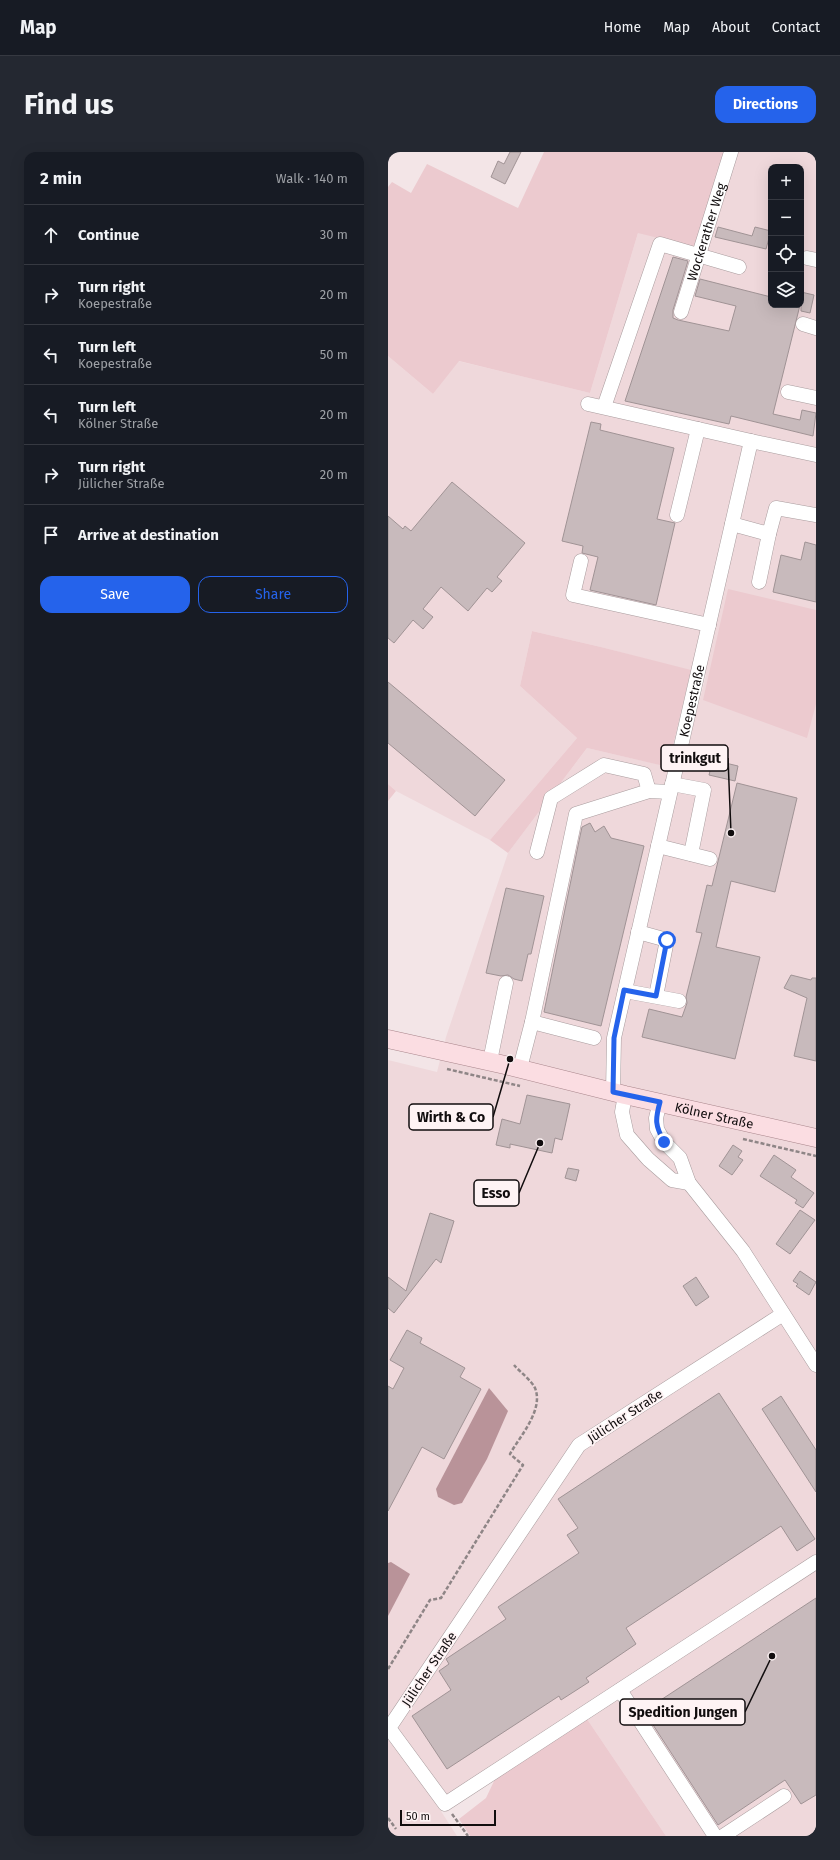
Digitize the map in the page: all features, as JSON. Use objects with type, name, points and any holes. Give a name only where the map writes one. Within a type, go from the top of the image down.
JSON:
[{"type":"main road","name":"Kölner Straße","points":[[388,1039],[490,1061],[619,1094],[816,1138]]},
{"type":"street","name":"Wockerather Weg","points":[[681,312],[731,152]]},
{"type":"street","points":[[604,408],[660,244],[739,267]]},
{"type":"street","points":[[788,392],[816,398]]},
{"type":"street","points":[[588,404],[816,455]]},
{"type":"street","points":[[677,515],[698,428]]},
{"type":"street","name":"Koepestraße","points":[[619,1094],[614,1038],[751,441]]},
{"type":"street","points":[[759,582],[776,508],[816,515]]},
{"type":"street","points":[[732,524],[769,534]]},
{"type":"street","points":[[581,561],[573,595],[709,625]]},
{"type":"street","points":[[537,852],[551,798],[604,765],[644,774],[649,791]]},
{"type":"street","points":[[520,1068],[532,1022],[576,814],[649,791],[671,788],[704,790],[690,854]]},
{"type":"street","points":[[658,846],[710,859]]},
{"type":"street","points":[[638,932],[667,940],[656,996]]},
{"type":"street","points":[[490,1061],[506,983]]},
{"type":"street","points":[[624,990],[679,1001]]},
{"type":"street","points":[[532,1022],[594,1038]]},
{"type":"street","points":[[619,1094],[627,1135],[648,1159],[672,1180],[689,1183]]},
{"type":"street","points":[[660,1102],[656,1118],[657,1129],[664,1142],[680,1158],[689,1183],[743,1251],[816,1365]]},
{"type":"street","name":"Jülicher Straße","points":[[445,1804],[390,1728],[579,1445],[783,1314]]},
{"type":"street","points":[[445,1804],[816,1562]]},
{"type":"street","points":[[620,1690],[715,1836]]},
{"type":"street","points":[[723,1836],[784,1796]]},
{"type":"path","points":[[388,1670],[430,1600],[441,1598],[523,1465],[510,1454],[536,1410],[537,1399],[534,1388],[514,1365]]},
{"type":"path","points":[[445,1804],[468,1836]]},
{"type":"path","points":[[388,1818],[396,1829]]},
{"type":"shaded area","points":[[544,152],[726,152],[695,247],[638,233],[590,393],[459,361],[433,394],[388,356],[388,187],[392,182],[411,193],[427,164],[518,208]]},
{"type":"shaded area","points":[[726,152],[816,152],[816,1836],[666,1836],[587,1719],[437,1805],[457,1836],[388,1836],[388,1060],[437,1072],[446,1037],[508,853],[587,748],[682,770],[706,675],[601,647],[532,631],[520,686],[577,738],[490,840],[396,791],[388,784],[388,356],[433,394],[458,361],[590,393],[638,233]]},
{"type":"shaded area","points":[[728,589],[816,610],[816,704],[807,738],[703,700]]},
{"type":"shaded area","points":[[532,631],[691,670],[668,767],[587,748],[508,853],[490,840],[577,738],[520,686]]},
{"type":"shaded area","points":[[388,784],[396,791],[388,801]]},
{"type":"shaded area","points":[[489,1388],[508,1411],[487,1459],[462,1503],[454,1505],[438,1497],[436,1489]]},
{"type":"shaded area","points":[[391,1562],[410,1574],[388,1616],[388,1563]]},
{"type":"shaded area","points":[[587,1719],[666,1836],[470,1836],[459,1819],[486,1798],[495,1779]]},
{"type":"building","points":[[510,152],[521,152],[505,184],[491,177],[498,161],[504,164]]},
{"type":"building","points":[[718,227],[752,236],[755,227],[768,230],[768,242],[766,249],[715,237]]},
{"type":"building","points":[[673,257],[688,261],[673,310],[673,318],[729,331],[736,306],[695,296],[700,279],[768,296],[768,308],[799,308],[773,414],[800,420],[802,410],[816,413],[813,436],[731,416],[729,424],[625,401]]},
{"type":"building","points":[[804,293],[814,295],[810,313],[801,311],[801,308],[804,308]]},
{"type":"building","points":[[591,422],[601,424],[600,430],[674,448],[657,519],[675,523],[656,605],[590,590],[598,557],[582,553],[583,546],[562,541]]},
{"type":"building","points":[[452,482],[525,543],[497,577],[502,581],[492,592],[487,588],[468,611],[441,587],[423,609],[433,617],[423,629],[413,620],[394,643],[388,638],[388,516],[403,529],[405,526],[411,531]]},
{"type":"building","points":[[805,542],[816,545],[816,602],[773,592],[781,555],[801,560]]},
{"type":"building","points":[[388,682],[505,780],[475,816],[388,743]]},
{"type":"building","points":[[713,760],[738,766],[735,781],[709,775]]},
{"type":"building","points":[[737,783],[797,798],[775,892],[731,881],[716,947],[760,957],[735,1059],[642,1037],[649,1009],[682,1017],[687,1003],[686,997],[702,933],[696,932],[707,885],[712,886]]},
{"type":"building","points":[[590,823],[595,832],[604,826],[611,838],[644,846],[601,1026],[544,1012],[582,827]]},
{"type":"building","points":[[506,888],[544,896],[531,954],[528,954],[522,981],[514,979],[508,975],[501,976],[486,973]]},
{"type":"building","points":[[791,975],[811,980],[812,978],[816,978],[816,1061],[794,1056],[807,998],[784,988]]},
{"type":"building","points":[[527,1095],[570,1104],[562,1140],[555,1138],[552,1153],[510,1144],[510,1148],[496,1145],[502,1119],[520,1124]]},
{"type":"building","points":[[733,1145],[742,1151],[738,1157],[743,1160],[732,1175],[719,1166]]},
{"type":"building","points":[[774,1155],[796,1170],[791,1177],[814,1193],[803,1208],[795,1203],[797,1200],[760,1176]]},
{"type":"building","points":[[568,1168],[579,1170],[576,1181],[565,1178]]},
{"type":"building","points":[[800,1210],[815,1220],[790,1254],[776,1244]]},
{"type":"building","points":[[430,1213],[454,1221],[441,1263],[436,1259],[394,1313],[388,1308],[388,1277],[406,1291]]},
{"type":"building","points":[[800,1271],[816,1282],[809,1295],[796,1286],[798,1284],[793,1281]]},
{"type":"building","points":[[696,1277],[709,1297],[696,1306],[683,1286]]},
{"type":"building","points":[[407,1330],[422,1338],[420,1343],[465,1368],[460,1377],[481,1389],[444,1459],[422,1447],[388,1511],[388,1386],[393,1389],[404,1368],[390,1360]]},
{"type":"building","points":[[719,1393],[815,1539],[797,1551],[781,1526],[626,1628],[636,1644],[586,1678],[589,1682],[561,1700],[559,1696],[447,1769],[412,1716],[451,1690],[439,1671],[449,1664],[446,1659],[506,1619],[498,1607],[579,1553],[567,1535],[578,1528],[558,1499]]},
{"type":"building","points":[[781,1396],[816,1450],[816,1492],[762,1409]]},
{"type":"building","points":[[816,1598],[816,1795],[801,1804],[785,1780],[718,1825],[644,1711]]},
{"type":"place","name":"trinkgut","points":[[731,833]]},
{"type":"place","name":"Wirth & Co","points":[[510,1059]]},
{"type":"place","name":"Esso","points":[[540,1143]]},
{"type":"place","name":"Spedition Jungen","points":[[772,1656]]},
{"type":"route","points":[[664,1142],[657,1129],[656,1118],[660,1102],[613,1092],[614,1038],[624,990],[656,996],[667,940]]}]
